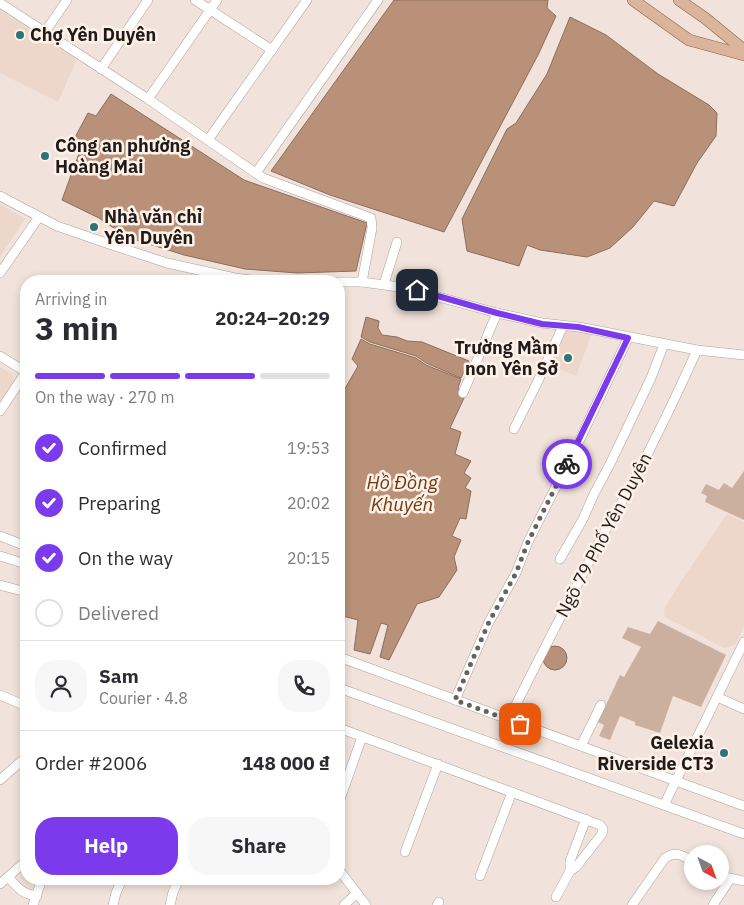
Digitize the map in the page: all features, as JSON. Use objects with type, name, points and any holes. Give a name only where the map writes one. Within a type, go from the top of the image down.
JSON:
[{"type":"main road","points":[[633,0],[689,40],[744,56]]},
{"type":"main road","points":[[679,0],[744,50]]},
{"type":"street","points":[[45,32],[66,0]]},
{"type":"street","points":[[101,69],[148,0]]},
{"type":"street","points":[[195,0],[272,50]]},
{"type":"street","points":[[148,100],[217,0]]},
{"type":"street","points":[[208,140],[308,0]]},
{"type":"street","points":[[256,173],[378,0]]},
{"type":"street","points":[[0,3],[263,178],[372,218],[372,228],[362,282]]},
{"type":"street","points":[[0,196],[57,226],[207,275]]},
{"type":"street","points":[[0,273],[39,217]]},
{"type":"street","points":[[384,284],[397,242]]},
{"type":"street","points":[[345,282],[384,284],[417,290],[542,324],[578,327],[697,350],[744,355]]},
{"type":"street","points":[[463,392],[497,313]]},
{"type":"street","points":[[514,429],[563,326]]},
{"type":"street","points":[[455,700],[489,622],[516,573],[528,542],[628,338]]},
{"type":"street","points":[[560,559],[583,519],[610,464],[651,378],[664,344]]},
{"type":"street","name":"Ngõ 79 Phố Yên Duyên","points":[[509,719],[601,538],[639,470],[697,350]]},
{"type":"street","points":[[0,356],[20,368]]},
{"type":"street","points":[[0,411],[20,381]]},
{"type":"street","points":[[0,536],[20,544]]},
{"type":"street","points":[[0,556],[20,562]]},
{"type":"street","points":[[0,585],[20,590]]},
{"type":"street","points":[[664,805],[744,642]]},
{"type":"street","points":[[345,659],[744,806]]},
{"type":"street","points":[[345,690],[744,834]]},
{"type":"street","points":[[0,695],[20,703]]},
{"type":"street","points":[[717,697],[744,709]]},
{"type":"street","points":[[581,746],[601,705]]},
{"type":"street","points":[[345,730],[599,824],[603,831],[576,867],[570,871],[556,897]]},
{"type":"street","points":[[345,785],[362,737]]},
{"type":"street","points":[[0,780],[20,762]]},
{"type":"street","points":[[405,852],[438,764]]},
{"type":"street","points":[[480,876],[512,792]]},
{"type":"street","points":[[570,871],[570,861],[586,820]]},
{"type":"street","points":[[632,905],[665,858],[672,854],[679,854],[684,857]]},
{"type":"street","points":[[0,884],[20,866]]},
{"type":"street","points":[[8,877],[21,891],[35,901],[40,885]]},
{"type":"street","points":[[345,878],[366,905]]},
{"type":"street","points":[[713,905],[730,879],[744,881]]},
{"type":"street","points":[[113,905],[119,885]]},
{"type":"street","points":[[170,905],[176,885]]},
{"type":"street","points":[[344,905],[357,894]]},
{"type":"shaded area","name":"Chợ Yên Duyên","points":[[0,10],[77,59],[58,102],[0,73]]},
{"type":"shaded area","points":[[0,204],[25,219],[0,257]]},
{"type":"shaded area","name":"Trường Mầm non Yên Sở","points":[[565,330],[592,333],[576,376],[550,365]]},
{"type":"shaded area","points":[[0,367],[12,374],[14,384],[0,404]]},
{"type":"shaded area","points":[[744,471],[744,520],[705,502],[707,496],[701,493],[706,484],[719,490],[724,483],[732,488]]},
{"type":"shaded area","points":[[727,514],[744,522],[744,626],[735,645],[724,648],[665,617],[664,610],[679,584]]},
{"type":"shaded area","points":[[658,621],[726,655],[701,707],[673,696],[660,733],[635,725],[635,722],[620,716],[610,740],[599,736],[604,725],[598,722],[620,675],[624,677],[641,647],[622,638],[628,627],[650,634]]},
{"type":"water","points":[[394,0],[548,0],[547,8],[556,16],[538,55],[444,232],[330,195],[271,171]]},
{"type":"water","points":[[570,17],[606,35],[658,74],[709,105],[717,113],[716,136],[697,163],[674,206],[654,201],[633,227],[610,248],[587,257],[540,250],[527,245],[519,266],[467,251],[462,219],[507,129],[516,123],[547,74]]},
{"type":"water","points":[[111,94],[244,180],[367,223],[356,271],[297,273],[245,269],[184,255],[127,237],[99,218],[62,200],[81,148],[72,143],[88,113],[96,116]]},
{"type":"water","points":[[366,317],[379,321],[378,328],[382,335],[397,337],[407,341],[422,342],[469,361],[461,378],[426,363],[416,356],[370,342],[361,337]]},
{"type":"water","name":"Hồ Đồng Khuyến","points":[[361,339],[370,344],[416,358],[426,365],[461,379],[458,388],[465,396],[450,428],[461,432],[455,454],[471,461],[464,473],[471,478],[465,488],[471,491],[466,519],[460,518],[452,536],[461,540],[454,557],[457,570],[439,597],[417,604],[389,660],[380,657],[388,625],[381,623],[370,654],[354,650],[358,620],[345,617],[345,389],[358,366],[352,359]]},
{"type":"water","points":[[555,646],[563,650],[567,658],[563,666],[555,670],[547,666],[543,658],[547,650]]},
{"type":"way so far","points":[[520,724],[455,700],[489,622],[516,573],[528,542],[567,464]]},
{"type":"place","name":"Chợ Yên Duyên","points":[[20,35]]},
{"type":"place","name":"Công an phường Hoàng Mai","points":[[45,156]]},
{"type":"place","name":"Nhà văn chỉ Yên Duyên","points":[[94,227]]},
{"type":"place","name":"Trường Mầm non Yên Sở","points":[[568,358]]},
{"type":"place","name":"Gelexia Riverside CT3","points":[[724,753]]},
{"type":"route","points":[[417,290],[542,324],[578,327],[628,338],[567,464]]}]
